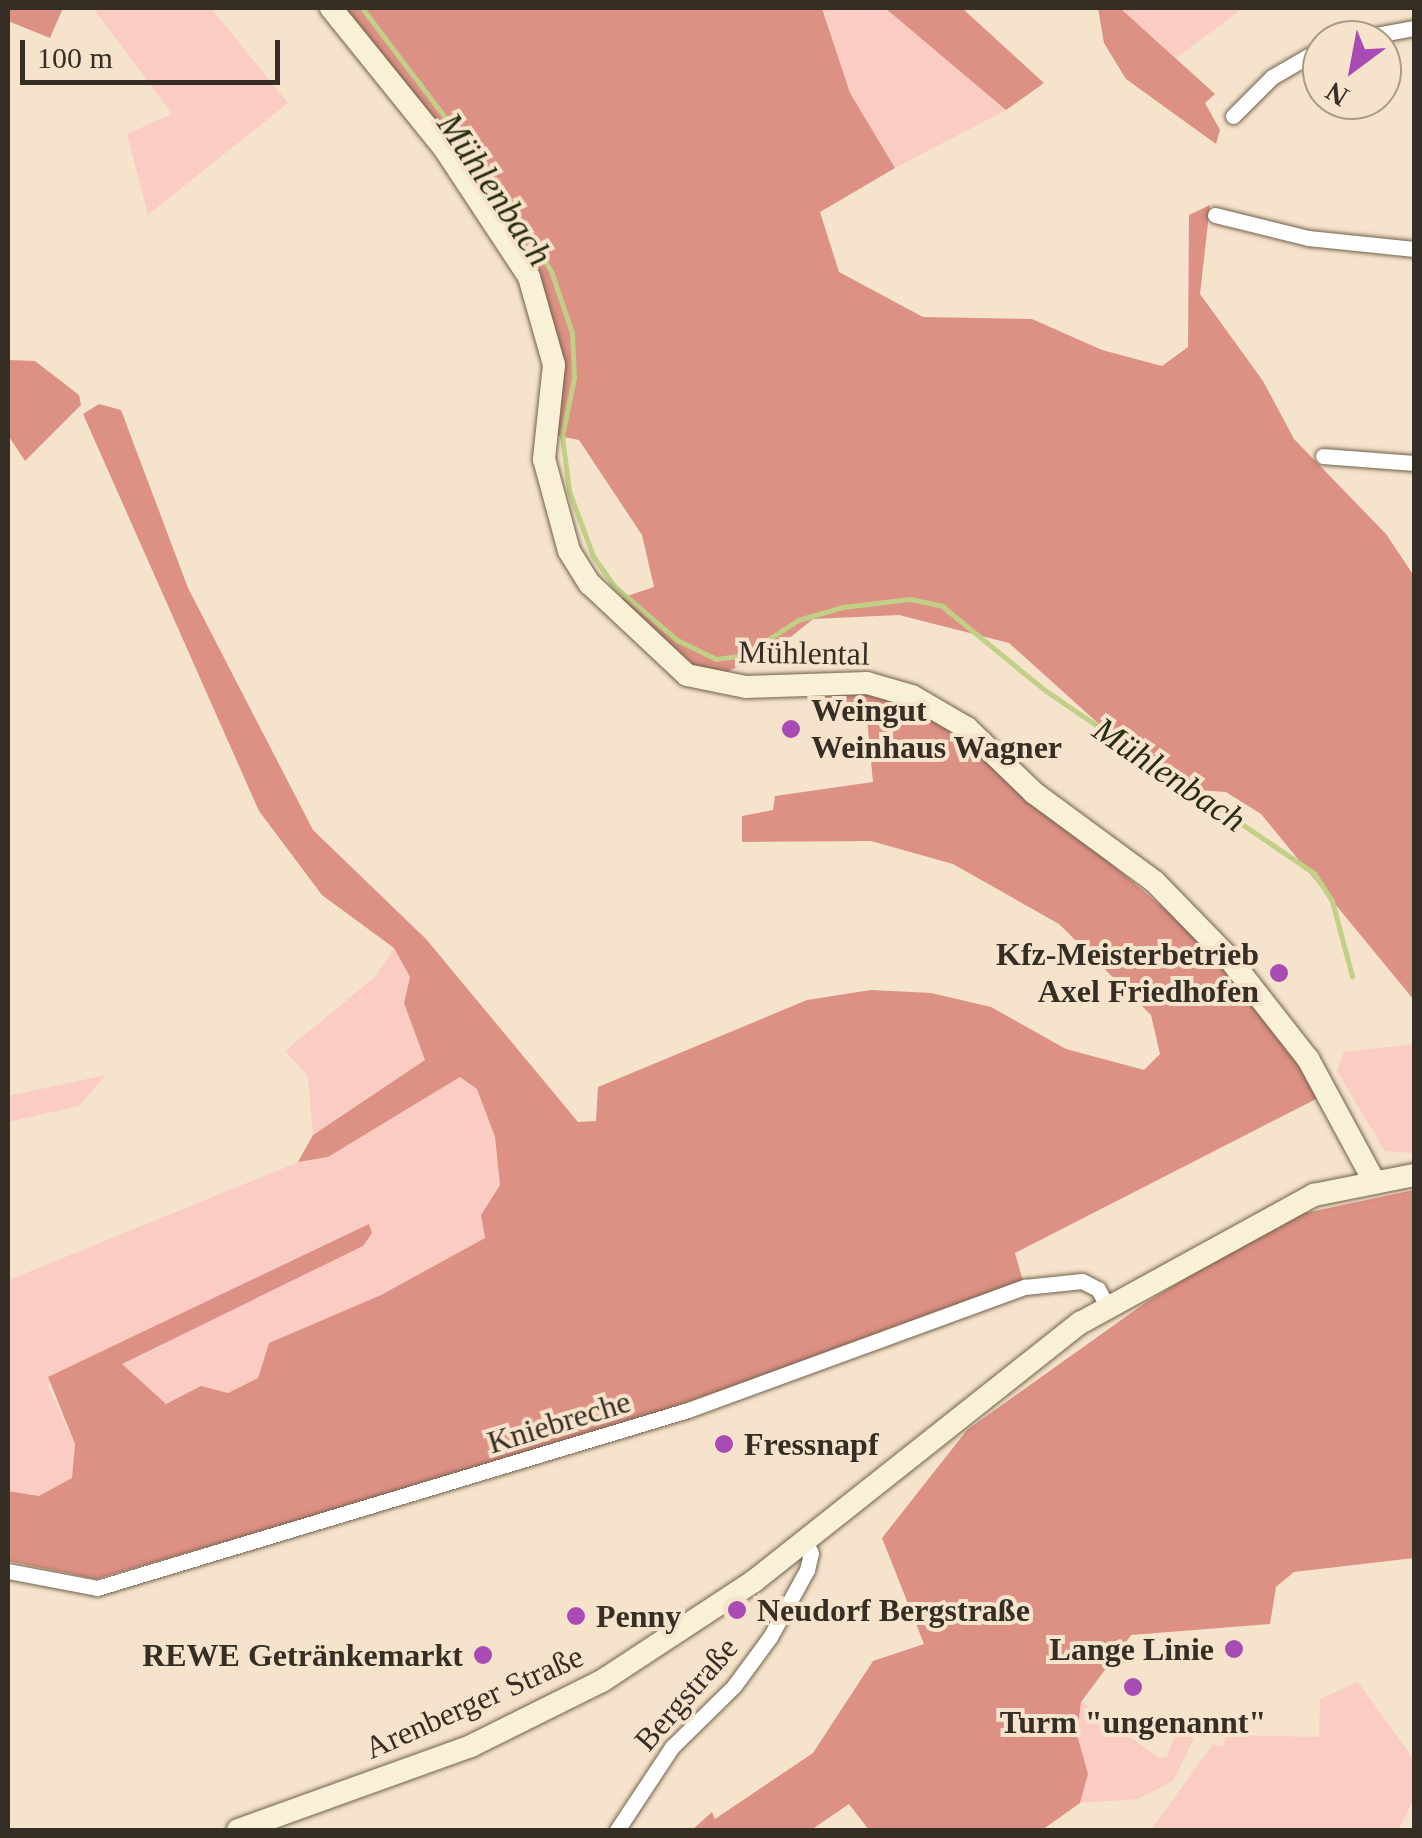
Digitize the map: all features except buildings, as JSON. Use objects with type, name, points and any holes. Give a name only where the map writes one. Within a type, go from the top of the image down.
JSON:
[{"type":"street","name":"Mühlental","points":[[331,8],[433,133],[529,277],[554,365],[544,458],[568,551],[590,584],[687,675],[746,687],[867,683],[912,696],[968,728],[1034,793],[1156,882],[1221,948],[1302,1050],[1373,1180]]},
{"type":"street","points":[[1233,116],[1272,77],[1302,60]]},
{"type":"street","points":[[1215,215],[1308,238],[1414,249]]},
{"type":"street","points":[[1323,456],[1414,463]]},
{"type":"street","name":"Arenberger Straße","points":[[238,1830],[472,1746],[576,1696],[678,1634],[804,1539],[955,1416],[1107,1306],[1290,1206],[1373,1180],[1414,1175]]},
{"type":"street","name":"Kniebreche","points":[[8,1571],[97,1588],[688,1410],[1025,1287],[1082,1281],[1098,1289],[1107,1306]]},
{"type":"street","name":"Bergstraße","points":[[617,1830],[661,1760],[734,1686],[770,1637],[807,1570],[811,1553],[804,1539]]},
{"type":"shaded area","points":[[8,8],[63,8],[50,38],[8,21]]},
{"type":"shaded area","points":[[93,8],[211,8],[288,103],[148,215],[127,134],[172,114]]},
{"type":"shaded area","points":[[337,8],[822,8],[850,93],[895,168],[820,212],[839,272],[923,317],[1032,319],[1102,350],[1162,366],[1188,347],[1189,215],[1210,205],[1200,294],[1263,381],[1294,439],[1386,534],[1414,576],[1414,1000],[1261,814],[1226,792],[1170,788],[1009,643],[899,615],[813,619],[782,644],[721,675],[696,670],[615,600],[654,587],[642,535],[579,440],[548,434],[559,349],[543,286]]},
{"type":"shaded area","points":[[823,8],[885,8],[1006,110],[895,168],[850,93]]},
{"type":"shaded area","points":[[885,8],[962,8],[1044,83],[1006,110]]},
{"type":"shaded area","points":[[1098,8],[1120,8],[1215,94],[1205,103],[1220,130],[1216,144],[1126,79],[1104,43]]},
{"type":"shaded area","points":[[1120,8],[1243,8],[1176,58]]},
{"type":"shaded area","points":[[8,360],[35,361],[79,395],[81,405],[25,461],[8,435]]},
{"type":"shaded area","points":[[99,404],[121,410],[188,588],[313,830],[426,939],[578,1122],[596,1121],[598,1087],[807,1000],[871,990],[931,993],[991,1007],[1066,1049],[1144,1070],[1160,1054],[1151,1015],[1059,924],[953,864],[871,841],[742,842],[742,816],[773,810],[775,796],[873,782],[867,719],[814,693],[872,694],[949,727],[1204,942],[1292,1051],[1320,1097],[1015,1253],[1024,1285],[581,1439],[96,1579],[8,1561],[8,1491],[39,1496],[72,1478],[75,1444],[48,1377],[369,1224],[372,1233],[363,1246],[122,1364],[166,1404],[201,1386],[228,1393],[258,1378],[269,1343],[381,1295],[485,1238],[481,1215],[500,1185],[495,1137],[477,1089],[460,1077],[328,1157],[298,1162],[313,1135],[425,1060],[404,1003],[410,977],[394,948],[322,895],[259,811],[83,414]]},
{"type":"shaded area","points":[[394,948],[410,977],[404,1003],[425,1060],[313,1135],[308,1076],[285,1051],[376,976]]},
{"type":"shaded area","points":[[1414,1044],[1414,1153],[1385,1151],[1337,1071],[1344,1052]]},
{"type":"shaded area","points":[[106,1075],[79,1106],[8,1122],[8,1096]]},
{"type":"shaded area","points":[[460,1077],[477,1088],[495,1137],[500,1185],[481,1215],[485,1238],[381,1295],[269,1343],[258,1378],[227,1393],[201,1387],[166,1404],[121,1364],[363,1246],[187,1312],[53,1375],[48,1386],[75,1444],[72,1479],[39,1496],[8,1491],[9,1280],[301,1161],[328,1157]]},
{"type":"shaded area","points":[[1414,1190],[1414,1558],[1294,1572],[1276,1587],[1270,1624],[1131,1635],[1081,1702],[1077,1735],[1088,1774],[1080,1803],[1042,1830],[869,1830],[849,1804],[811,1830],[692,1830],[712,1812],[715,1819],[813,1753],[873,1661],[924,1644],[882,1538],[967,1430],[1145,1303],[1286,1217]]},
{"type":"shaded area","points":[[1358,1682],[1414,1760],[1414,1799],[1398,1830],[1151,1830],[1213,1744],[1223,1747],[1226,1735],[1319,1737],[1320,1699]]},
{"type":"shaded area","points":[[1081,1701],[1159,1758],[1167,1757],[1176,1732],[1194,1738],[1173,1781],[1138,1799],[1080,1803],[1088,1774],[1077,1735]]},
{"type":"waterway","name":"Mühlenbach","points":[[362,8],[509,202],[551,271],[572,333],[574,378],[562,436],[569,491],[593,556],[614,586],[677,640],[716,659],[744,655],[798,620],[843,607],[910,599],[942,606],[1046,691],[1314,873],[1332,901],[1352,976]]},
{"type":"place","name":"Weingut Weinhaus Wagner","points":[[791,729]]},
{"type":"place","name":"Kfz-Meisterbetrieb Axel Friedhofen","points":[[1279,973]]},
{"type":"place","name":"Fressnapf","points":[[724,1444]]},
{"type":"place","name":"Neudorf Bergstraße","points":[[737,1610]]},
{"type":"place","name":"Penny","points":[[576,1616]]},
{"type":"place","name":"Lange Linie","points":[[1234,1649]]},
{"type":"place","name":"REWE Getränkemarkt","points":[[483,1655]]},
{"type":"place","name":"Turm \"ungenannt\"","points":[[1133,1687]]}]
